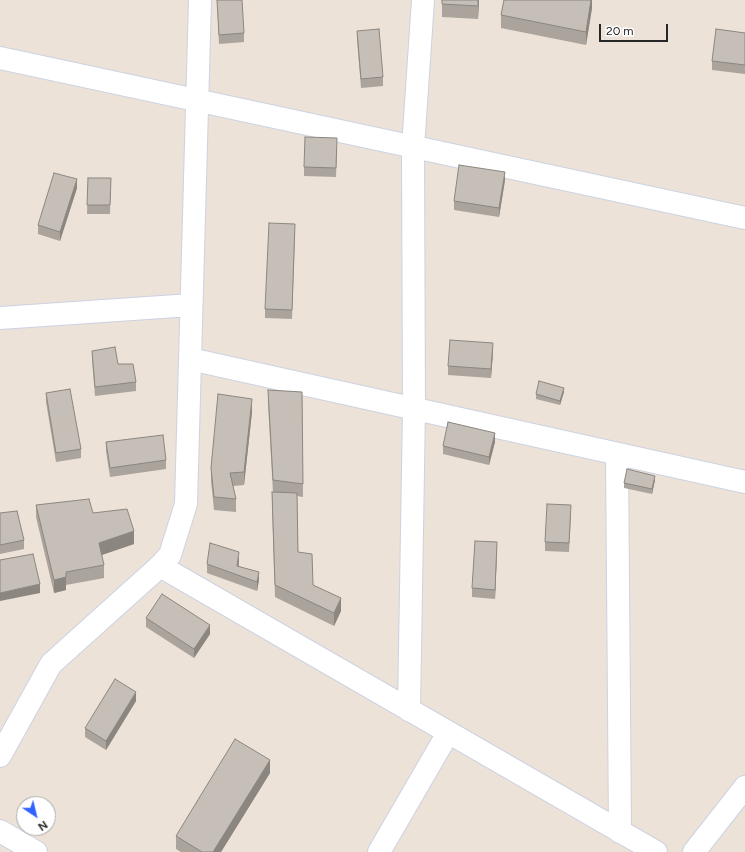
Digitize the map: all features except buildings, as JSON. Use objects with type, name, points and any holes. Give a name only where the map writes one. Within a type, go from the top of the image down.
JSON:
[{"type":"street","points":[[0,756],[50,664],[160,566],[170,555],[186,504],[200,0]]},
{"type":"street","points":[[409,710],[414,409],[413,148],[422,0]]},
{"type":"street","points":[[0,58],[413,148],[745,218]]},
{"type":"street","points":[[0,318],[191,305]]},
{"type":"street","points":[[190,359],[745,482]]},
{"type":"street","points":[[617,454],[620,832]]},
{"type":"street","points":[[160,566],[656,852]]},
{"type":"street","points":[[379,852],[448,733]]},
{"type":"street","points":[[694,852],[745,787]]},
{"type":"street","points":[[0,831],[36,852]]}]
